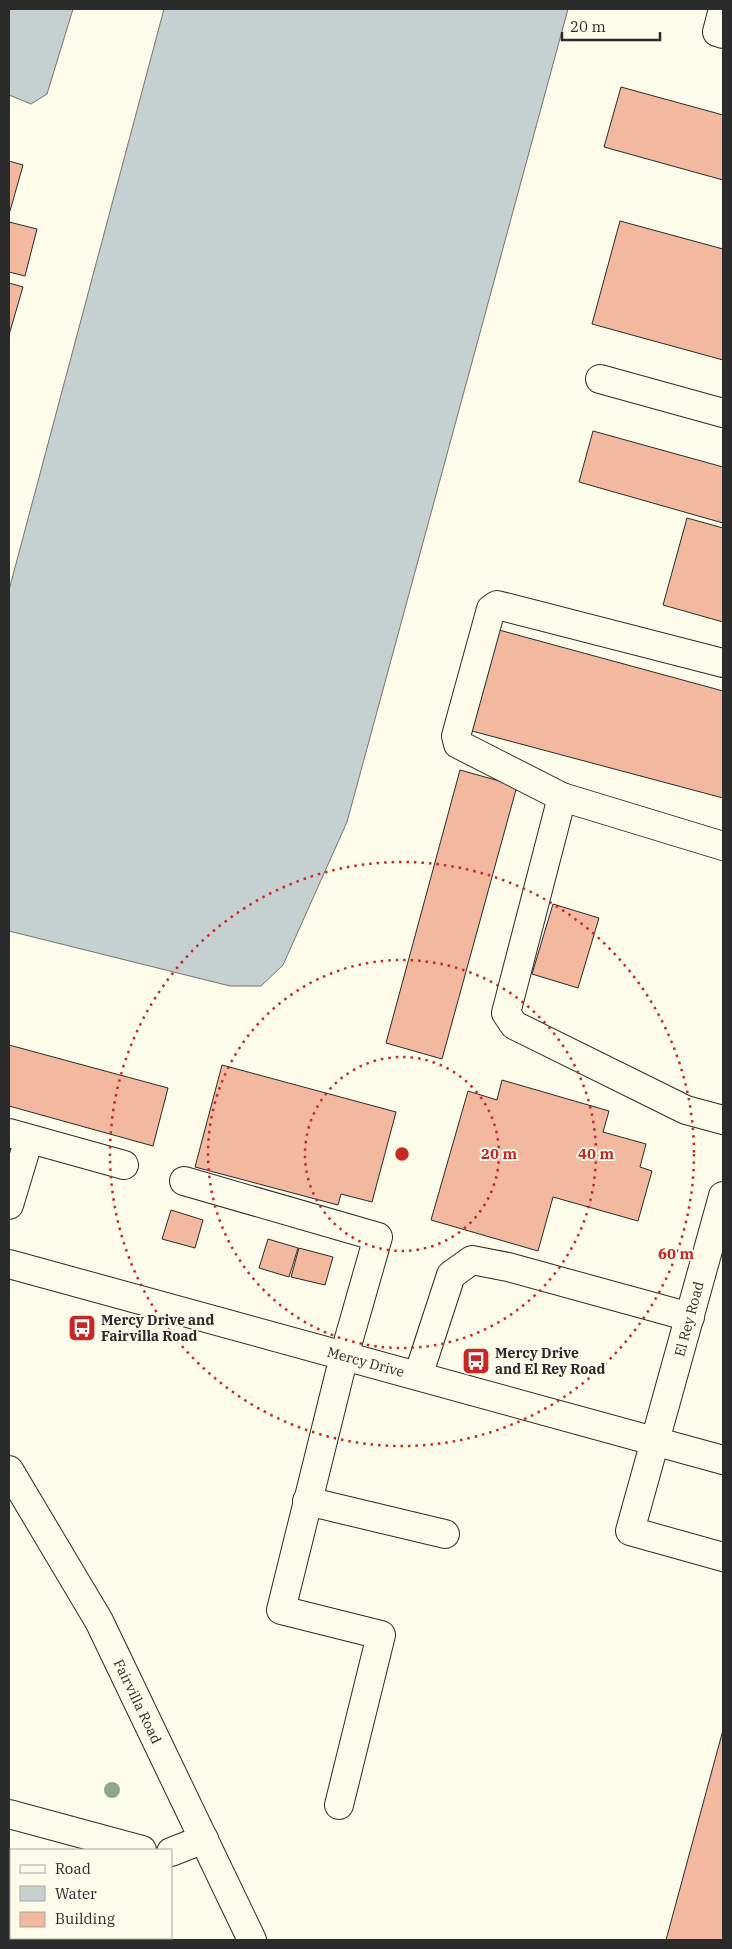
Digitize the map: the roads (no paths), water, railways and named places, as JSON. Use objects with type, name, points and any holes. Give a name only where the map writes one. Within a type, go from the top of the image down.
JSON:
[{"type":"street","points":[[723,9],[717,32],[723,34]]},
{"type":"street","points":[[600,379],[723,413]]},
{"type":"street","points":[[723,663],[497,605],[491,609],[456,736],[458,744],[562,797],[723,846]]},
{"type":"street","points":[[562,797],[506,1013],[514,1024],[686,1110],[723,1120]]},
{"type":"street","points":[[9,1205],[19,1136],[124,1165]]},
{"type":"street","points":[[184,1181],[378,1237],[344,1356],[281,1610],[381,1635],[339,1805]]},
{"type":"street","name":"El Rey Road","points":[[720,1556],[630,1531],[723,1196]]},
{"type":"street","points":[[418,1376],[451,1275],[472,1260],[508,1267],[690,1317]]},
{"type":"street","name":"Mercy Drive","points":[[9,1264],[723,1460]]},
{"type":"street","name":"Fairvilla Road","points":[[9,1470],[99,1621],[252,1940]]},
{"type":"street","points":[[307,1501],[445,1534]]},
{"type":"street","points":[[9,1814],[98,1845],[133,1849]]},
{"type":"street","points":[[172,1852],[204,1839]]},
{"type":"water","points":[[9,9],[73,9],[47,94],[31,104],[9,95]]},
{"type":"water","points":[[164,9],[568,9],[347,822],[283,965],[261,986],[230,986],[9,931],[9,590]]},
{"type":"place","name":"Mercy Drive and Fairvilla Road","points":[[82,1328]]},
{"type":"place","name":"Mercy Drive and El Rey Road","points":[[476,1361]]}]
